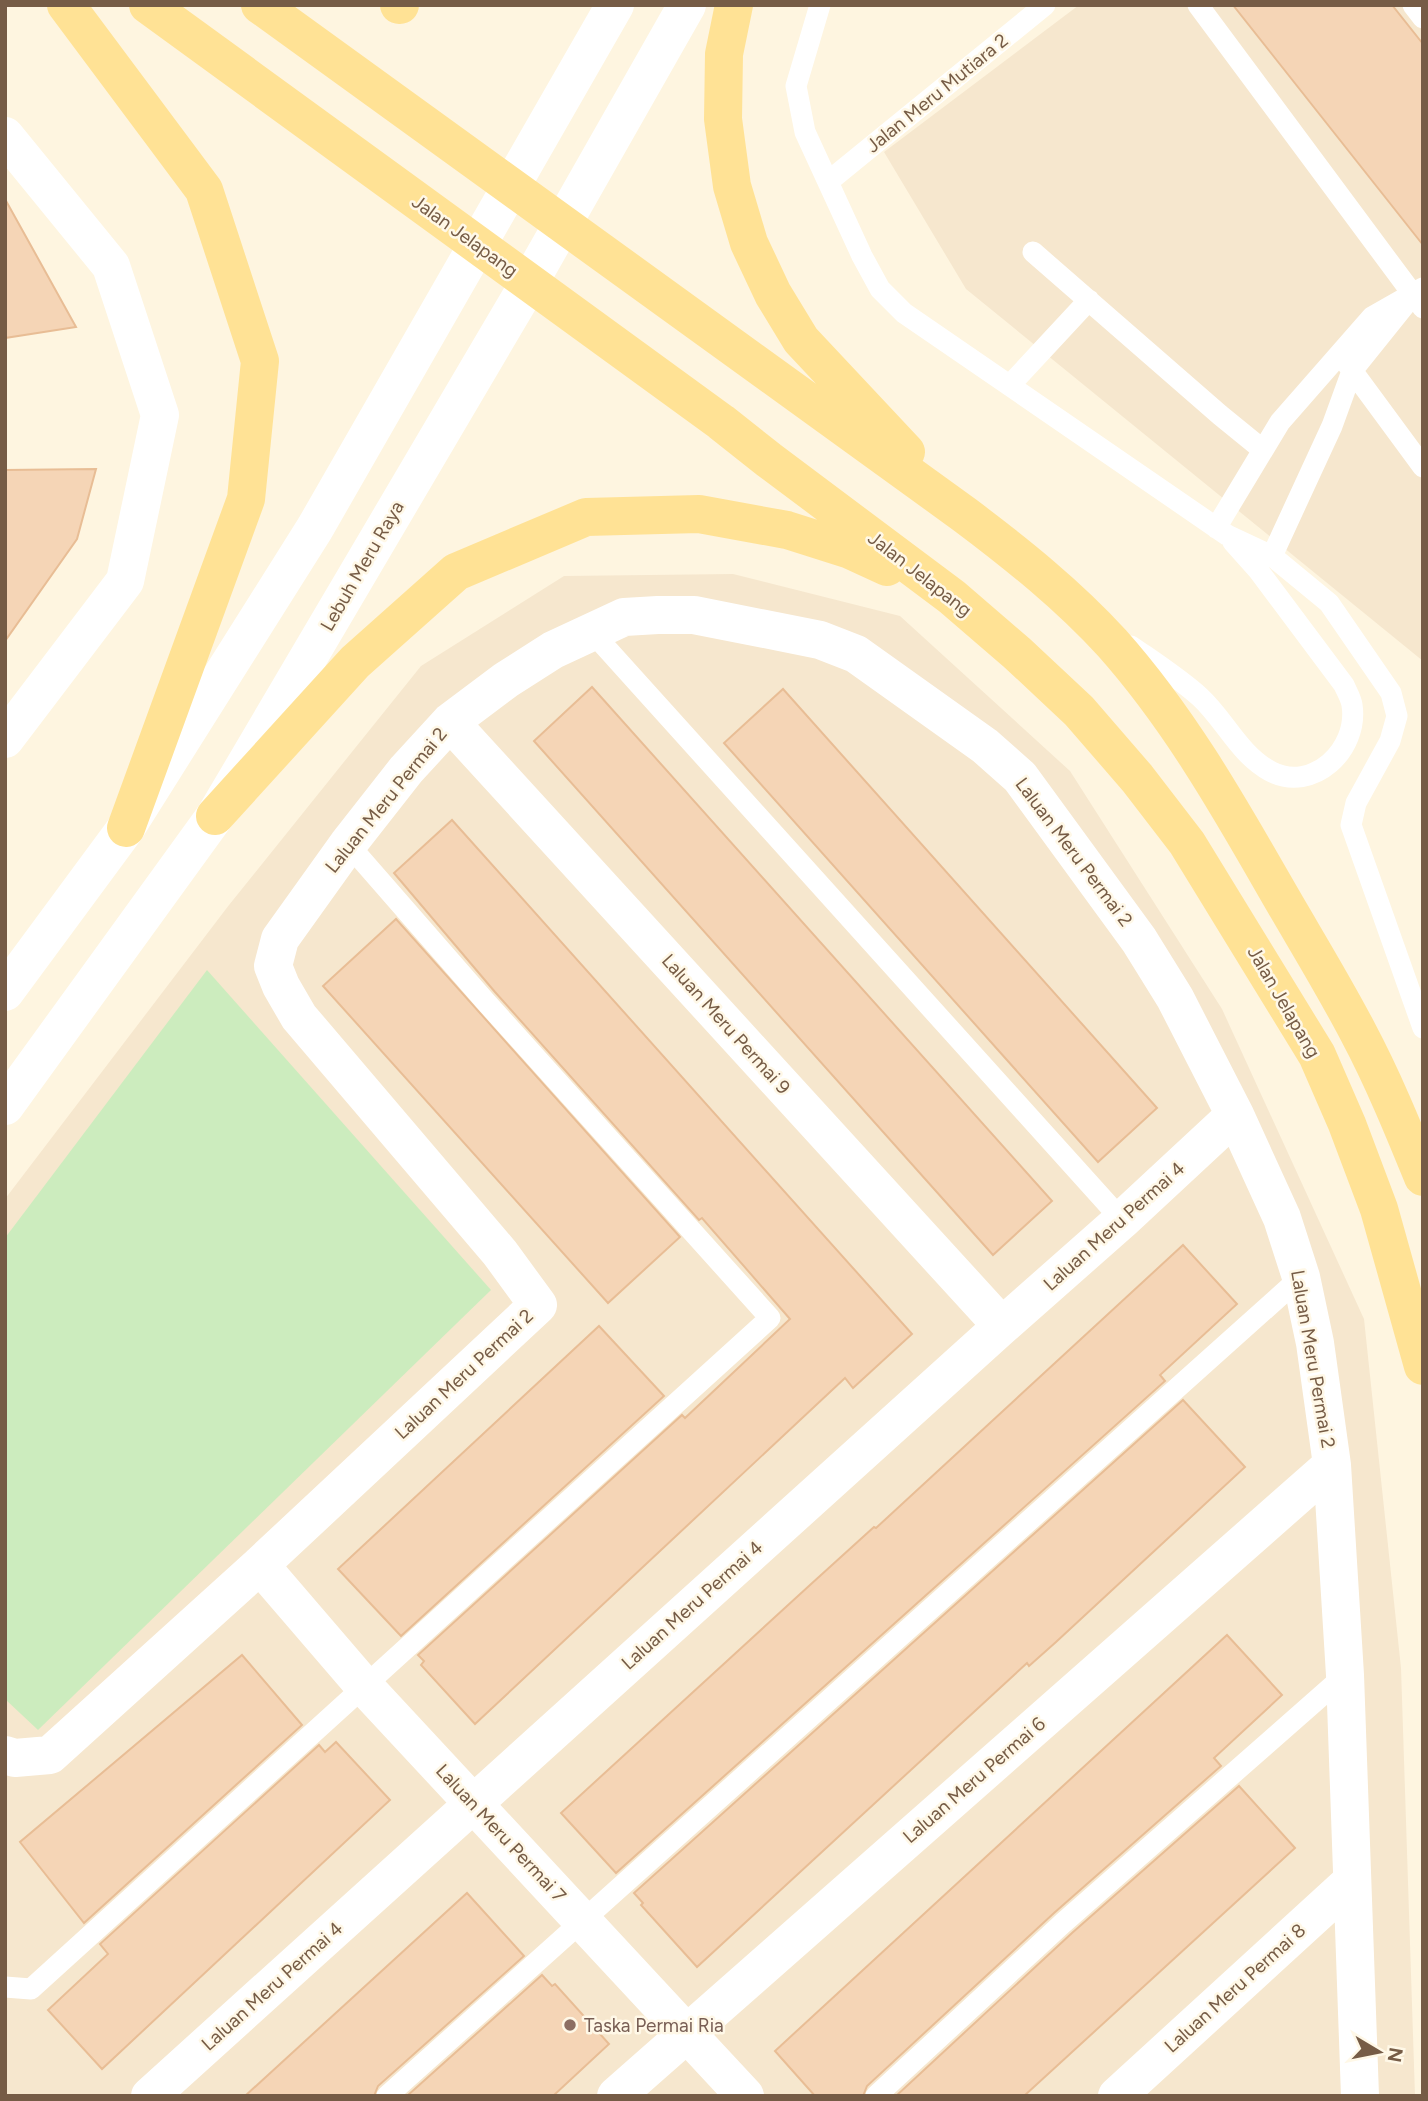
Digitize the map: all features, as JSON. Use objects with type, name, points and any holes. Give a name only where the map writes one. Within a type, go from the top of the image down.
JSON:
[{"type":"main road","points":[[66,5],[204,190],[260,361],[246,499],[126,828]]},
{"type":"main road","name":"Jalan Jelapang","points":[[148,5],[721,422],[952,597],[1079,711],[1137,778],[1187,843],[1317,1055],[1379,1209],[1423,1366]]},
{"type":"main road","points":[[260,5],[965,515],[1020,556],[1073,603],[1112,643],[1147,686],[1186,739],[1231,811],[1358,1032],[1395,1108],[1423,1177]]},
{"type":"main road","points":[[734,5],[724,54],[723,120],[732,186],[749,243],[773,294],[801,340],[965,515]]},
{"type":"main road","points":[[215,816],[355,662],[456,572],[586,517],[699,514],[787,530],[850,550],[952,597]]},
{"type":"street","points":[[5,992],[126,828],[315,528],[615,5]]},
{"type":"street","name":"Lebuh Meru Raya","points":[[5,1106],[215,816],[529,283],[687,5]]},
{"type":"street","points":[[5,136],[111,266],[160,415],[125,581],[5,739]]},
{"type":"street","name":"Laluan Meru Permai 2","points":[[5,1755],[15,1758],[50,1755],[260,1565],[538,1304],[500,1253],[306,1026],[281,986],[273,966],[280,939],[348,844],[406,770],[450,722],[506,680],[553,650],[591,631],[624,617],[694,615],[820,640],[856,654],[975,738],[1020,777],[1139,940],[1175,998],[1235,1115],[1282,1218],[1301,1278],[1315,1343],[1332,1465],[1345,1675],[1360,2096]]},
{"type":"street","name":"Laluan Meru Permai 9","points":[[450,722],[1002,1325]]},
{"type":"street","name":"Laluan Meru Permai 4","points":[[150,2096],[1002,1325],[1122,1220],[1235,1115]]},
{"type":"street","name":"Laluan Meru Permai 6","points":[[616,2096],[1332,1465]]},
{"type":"street","name":"Laluan Meru Permai 7","points":[[260,1565],[363,1685],[745,2096]]},
{"type":"street","name":"Laluan Meru Permai 8","points":[[1117,2096],[1352,1881]]},
{"type":"lane","points":[[820,5],[796,86],[805,132],[880,289],[904,313],[1222,532],[1272,556],[1329,603],[1391,692],[1397,716],[1390,741],[1356,803],[1351,825],[1423,1028]]},
{"type":"lane","name":"Jalan Meru Mutiara 2","points":[[829,180],[1045,5]]},
{"type":"lane","points":[[1198,5],[1420,297],[1372,317],[1346,363],[1332,426],[1272,556]]},
{"type":"lane","points":[[1413,5],[1423,18]]},
{"type":"lane","points":[[1033,252],[1263,450]]},
{"type":"lane","points":[[1010,385],[1089,300]]},
{"type":"lane","points":[[1222,532],[1280,422],[1346,363]]},
{"type":"lane","points":[[1346,363],[1423,467]]},
{"type":"lane","points":[[1073,603],[1200,698],[1244,751],[1259,764],[1273,773],[1289,776],[1308,775],[1324,769],[1336,758],[1347,739],[1352,720],[1352,703],[1344,685],[1287,608],[1258,570],[1222,532]]},
{"type":"lane","points":[[591,631],[1122,1220]]},
{"type":"lane","points":[[5,1987],[30,1989],[770,1318],[348,844]]},
{"type":"lane","points":[[387,2096],[1301,1278]]},
{"type":"lane","points":[[876,2096],[1063,1923],[1345,1675]]},
{"type":"shaded area","points":[[1079,5],[1423,5],[1423,661],[966,289],[884,152]]},
{"type":"shaded area","points":[[733,574],[900,616],[1070,771],[1222,1009],[1364,1319],[1401,1668],[1415,2096],[5,2096],[5,1199],[229,905],[421,666],[564,576]]},
{"type":"green space","points":[[207,970],[491,1290],[38,1730],[5,1699],[5,1238]]},
{"type":"building","points":[[1233,5],[1392,5],[1423,44],[1423,245]]},
{"type":"building","points":[[5,199],[35,253],[76,327],[5,338]]},
{"type":"building","points":[[96,469],[77,539],[5,641],[5,470]]},
{"type":"building","points":[[592,687],[1052,1201],[993,1255],[534,741]]},
{"type":"building","points":[[783,689],[1157,1108],[1098,1162],[724,743]]},
{"type":"building","points":[[452,820],[912,1334],[853,1388],[845,1378],[475,1724],[421,1665],[424,1661],[418,1655],[682,1415],[685,1418],[790,1319],[702,1218],[699,1220],[495,992],[394,873]]},
{"type":"building","points":[[396,919],[680,1237],[608,1303],[323,986]]},
{"type":"building","points":[[1183,1245],[1237,1304],[1160,1375],[1165,1381],[616,1873],[561,1813]]},
{"type":"building","points":[[599,1326],[664,1396],[401,1636],[338,1569]]},
{"type":"building","points":[[1183,1400],[1245,1467],[1056,1642],[1029,1666],[1027,1663],[697,1967],[641,1905],[643,1903],[634,1893]]},
{"type":"building","points":[[1227,1635],[1282,1695],[1214,1758],[1221,1766],[1054,1913],[867,2086],[863,2096],[815,2096],[775,2051]]},
{"type":"building","points":[[242,1655],[302,1725],[84,1923],[20,1842]]},
{"type":"building","points":[[336,1742],[390,1800],[102,2069],[48,2010],[108,1954],[100,1944],[319,1745],[325,1752]]},
{"type":"building","points":[[1239,1786],[1295,1848],[1024,2096],[896,2096],[1072,1933]]},
{"type":"building","points":[[467,1893],[524,1956],[378,2086],[374,2096],[245,2096]]},
{"type":"building","points":[[542,1975],[552,1986],[555,1984],[609,2044],[553,2096],[407,2096]]},
{"type":"place","name":"Taska Permai Ria","points":[[570,2025]]}]
